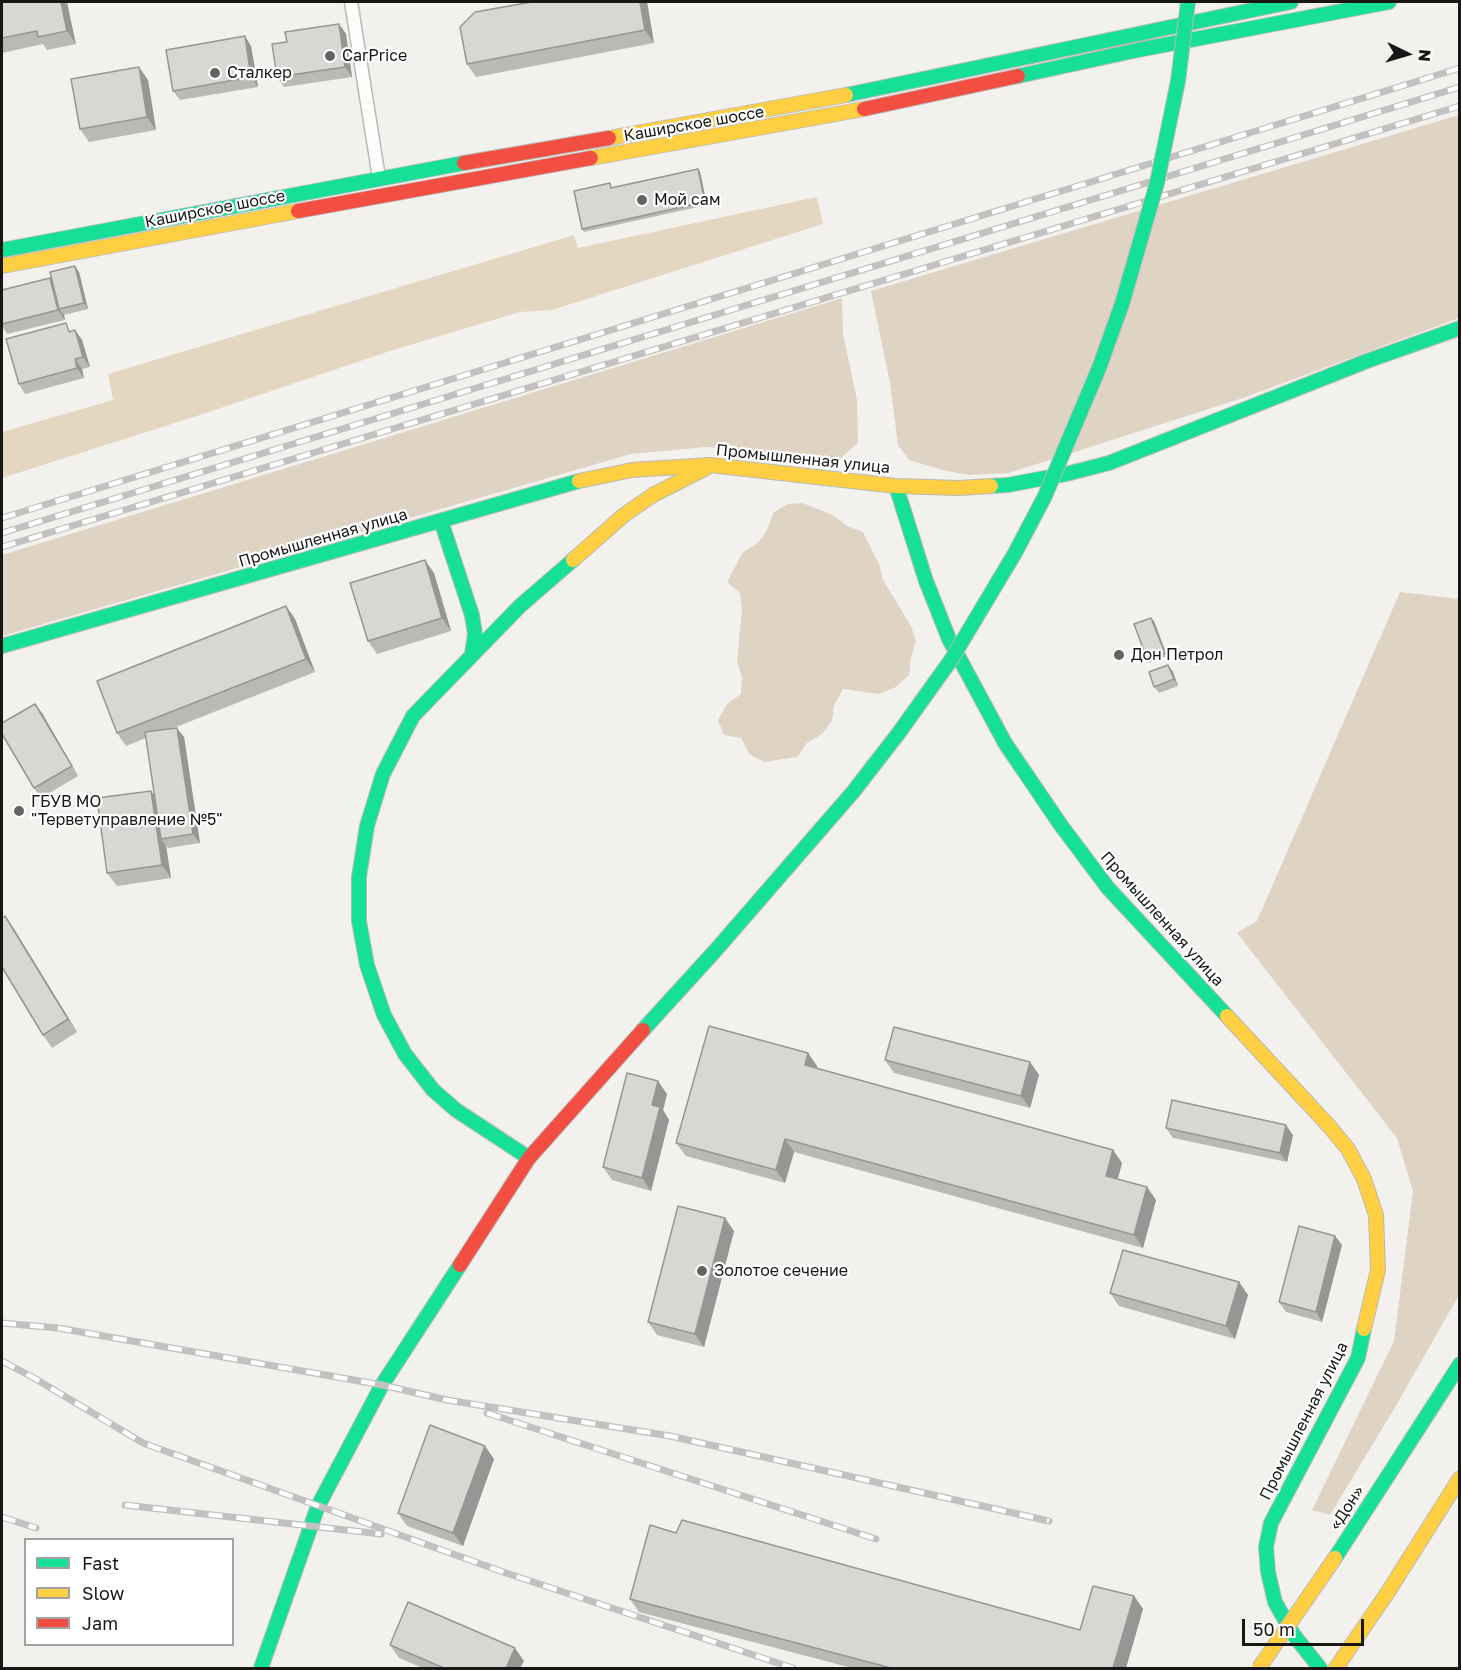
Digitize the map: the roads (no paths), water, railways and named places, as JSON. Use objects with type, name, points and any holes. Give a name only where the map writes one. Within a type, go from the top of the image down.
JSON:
[{"type":"main road","points":[[261,1668],[323,1496],[382,1385],[530,1158],[853,792],[951,660],[1015,553],[1045,496],[1099,369],[1126,292],[1157,183],[1178,81],[1188,2]]},
{"type":"main road","name":"Каширское шоссе","points":[[2,250],[379,178],[824,100],[1291,2]]},
{"type":"main road","name":"Каширское шоссе","points":[[2,266],[382,195],[824,117],[1138,50],[1389,2]]},
{"type":"main road","points":[[896,486],[959,488],[1008,485],[1109,463],[1367,361],[1460,328]]},
{"type":"main road","points":[[530,1158],[456,1110],[433,1090],[405,1054],[384,1015],[367,965],[359,921],[359,877],[366,826],[383,774],[413,716],[472,654],[520,606],[624,515],[653,495],[710,465]]},
{"type":"main road","name":"Промышленная улица","points":[[2,646],[584,480],[622,472],[654,467],[710,465],[896,486],[926,581],[950,639],[1005,743],[1060,824],[1108,888],[1335,1134],[1348,1149],[1364,1179],[1376,1215],[1378,1270],[1358,1358],[1271,1523],[1266,1546],[1268,1572],[1275,1602],[1293,1634],[1320,1668]]},
{"type":"main road","points":[[441,521],[472,615],[475,634],[472,654]]},
{"type":"main road","name":"«Дон»","points":[[1259,1668],[1335,1558],[1460,1364]]},
{"type":"main road","points":[[1336,1668],[1388,1592],[1460,1478]]},
{"type":"street","points":[[351,2],[379,178]]},
{"type":"railway","points":[[2,518],[1460,68]]},
{"type":"railway","points":[[2,533],[1460,87]]},
{"type":"railway","points":[[2,547],[1460,106]]},
{"type":"railway","points":[[2,1323],[58,1328],[382,1385],[447,1400],[670,1436],[1049,1521]]},
{"type":"railway","points":[[2,1361],[143,1443],[506,1573],[793,1668]]},
{"type":"railway","points":[[487,1413],[876,1539]]},
{"type":"railway","points":[[125,1505],[381,1534]]},
{"type":"railway","points":[[2,1517],[36,1528]]},
{"type":"place","name":"CarPrice","points":[[330,56]]},
{"type":"place","name":"Сталкер","points":[[215,73]]},
{"type":"place","name":"Мой сам","points":[[642,200]]},
{"type":"place","name":"Дон Петрол","points":[[1119,655]]},
{"type":"place","name":"ГБУВ МО \"Терветуправление №5\"","points":[[19,811]]},
{"type":"place","name":"Золотое сечение","points":[[702,1271]]}]
